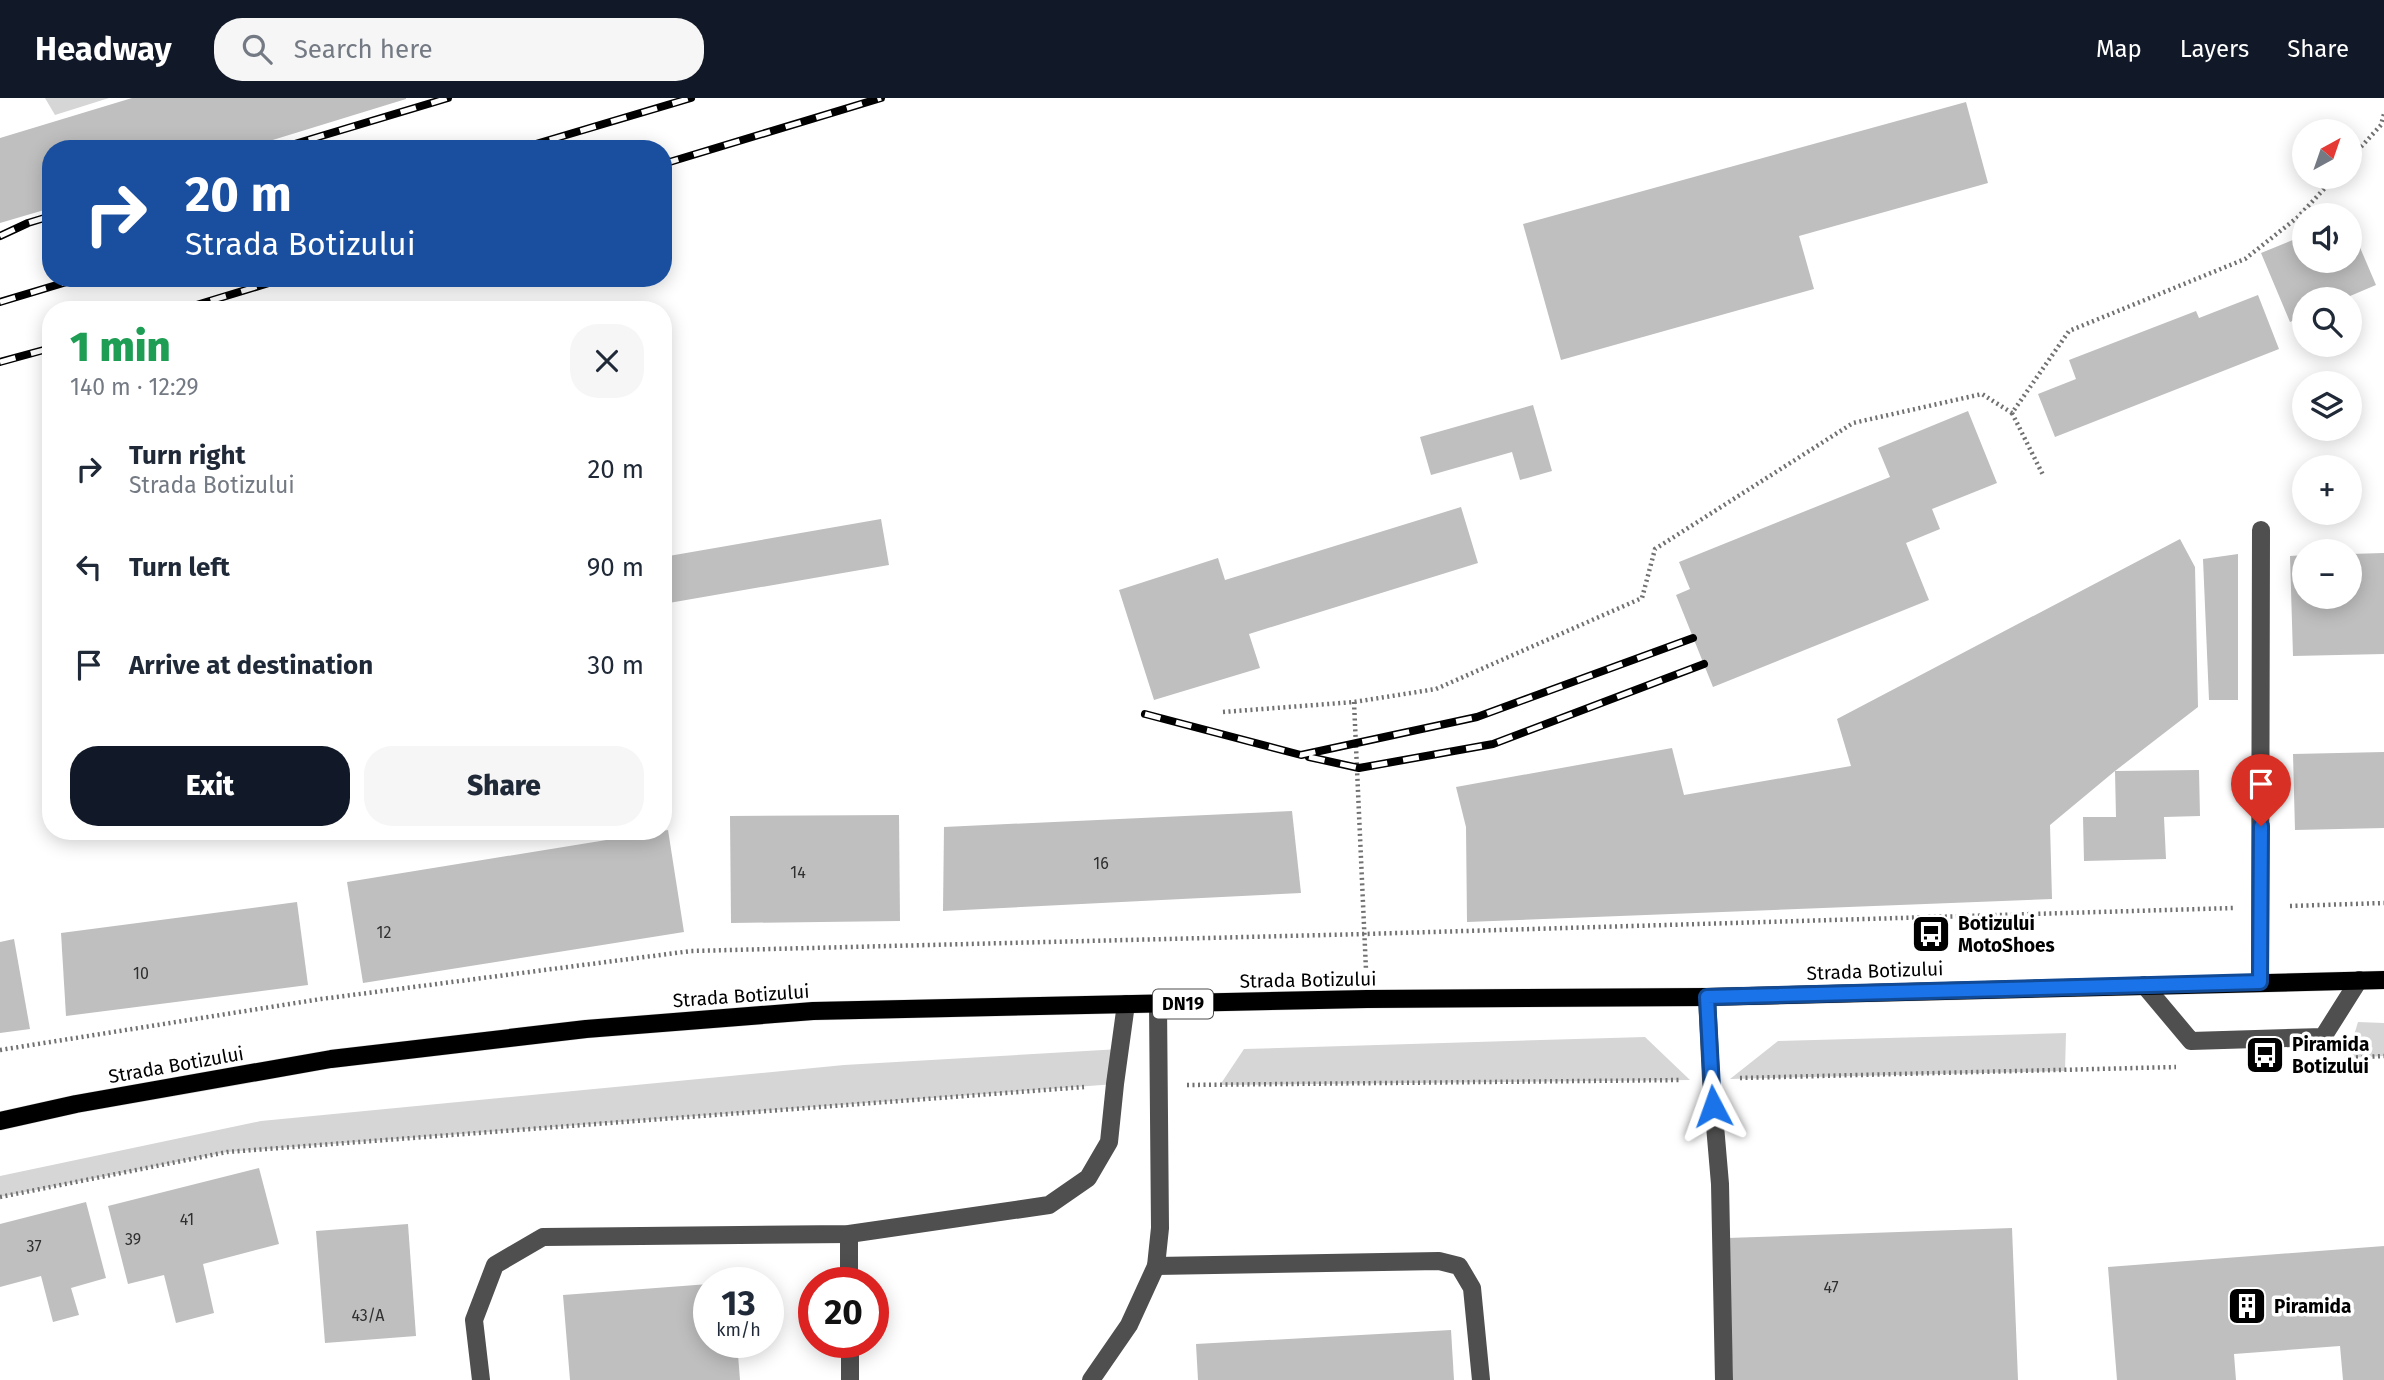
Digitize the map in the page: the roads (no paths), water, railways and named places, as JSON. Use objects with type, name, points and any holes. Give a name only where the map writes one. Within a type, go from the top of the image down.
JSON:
[{"type":"main road","name":"Strada Botizului","points":[[0,1121],[76,1104],[331,1059],[586,1029],[813,1011],[1367,999],[1707,997],[2375,979]]},
{"type":"street","points":[[2260,982],[2261,530]]},
{"type":"street","points":[[2144,985],[2191,1041],[2323,1037],[2375,979]]},
{"type":"street","points":[[1707,997],[1720,1185],[1724,1380]]},
{"type":"street","points":[[481,1380],[474,1320],[495,1265],[543,1237],[849,1234],[1049,1205],[1088,1178],[1110,1142],[1126,1004]]},
{"type":"street","points":[[1091,1380],[1129,1325],[1156,1266],[1160,1228],[1158,1004]]},
{"type":"street","points":[[849,1234],[849,1267]]},
{"type":"street","points":[[1156,1266],[1439,1261],[1459,1266],[1472,1288],[1481,1380]]},
{"type":"street","points":[[850,1358],[850,1380]]},
{"type":"railway","points":[[308,140],[448,98]]},
{"type":"railway","points":[[549,140],[691,98]]},
{"type":"railway","points":[[672,161],[881,98]]},
{"type":"railway","points":[[0,236],[42,219]]},
{"type":"railway","points":[[0,302],[50,287]]},
{"type":"railway","points":[[210,301],[255,287]]},
{"type":"railway","points":[[0,362],[42,350]]},
{"type":"railway","points":[[1145,714],[1301,755],[1477,717],[1693,638]]},
{"type":"railway","points":[[1309,757],[1359,768],[1493,744],[1704,664]]},
{"type":"place","name":"Botizului MotoShoes","points":[[1931,934]]},
{"type":"place","name":"Piramida Botizului","points":[[2265,1055]]},
{"type":"place","name":"Piramida","points":[[2247,1306]]}]
